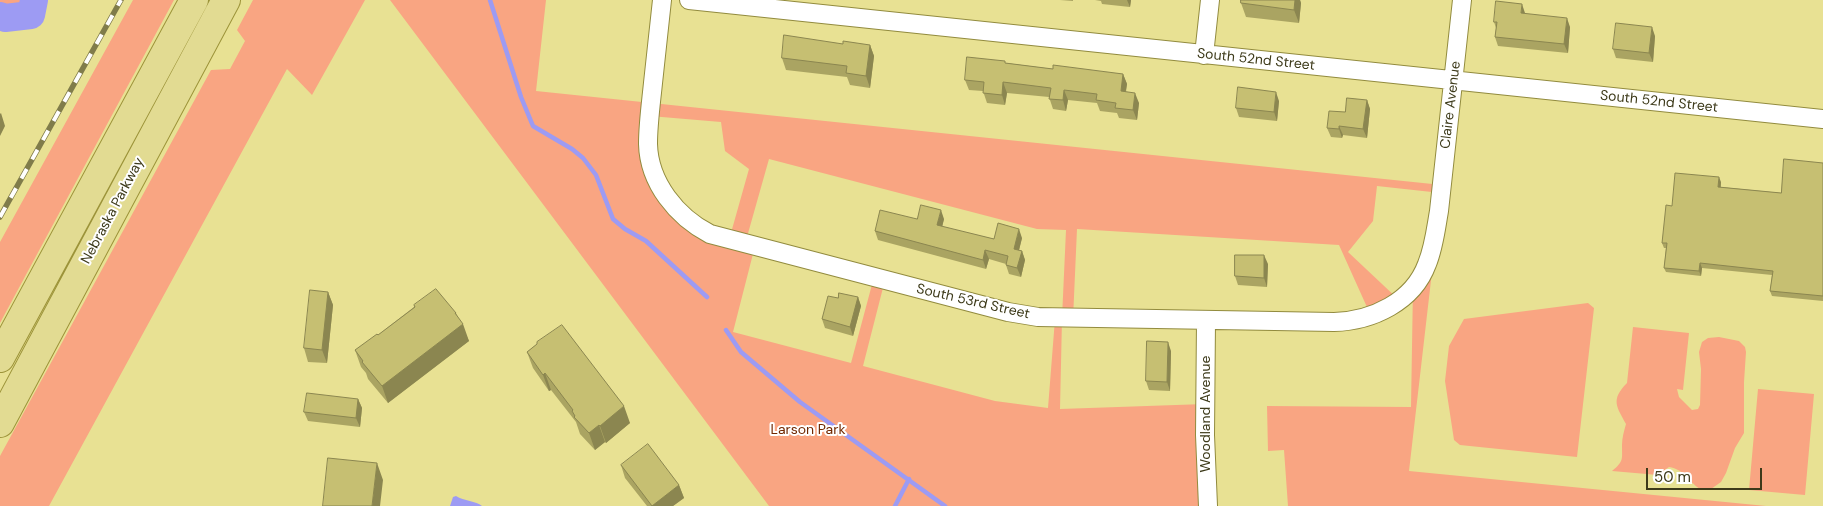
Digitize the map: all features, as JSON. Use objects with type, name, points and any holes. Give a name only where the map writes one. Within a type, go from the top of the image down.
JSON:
[{"type":"main road","name":"Nebraska Parkway","points":[[0,358],[194,0]]},
{"type":"main road","name":"Nebraska Parkway","points":[[0,423],[226,0]]},
{"type":"street","name":"South 53rd Street","points":[[662,0],[650,116],[650,160],[659,184],[669,200],[682,215],[702,230],[715,236],[1024,315],[1056,318],[1343,322],[1363,318],[1383,310],[1404,296],[1418,280],[1427,265],[1435,236],[1439,210]]},
{"type":"street","name":"South 52nd Street","points":[[689,0],[1454,82],[1822,115]]},
{"type":"street","points":[[1204,55],[1210,0]]},
{"type":"street","name":"Claire Avenue","points":[[1439,210],[1462,0]]},
{"type":"street","name":"Woodland Avenue","points":[[1206,321],[1205,435],[1208,506]]},
{"type":"green space","points":[[0,0],[28,0],[43,21],[0,13]]},
{"type":"green space","points":[[133,0],[174,0],[0,323],[0,242]]},
{"type":"green space","points":[[253,0],[365,0],[312,95],[287,69],[49,506],[0,506],[0,456],[211,70],[230,69],[245,41],[237,30]]},
{"type":"green space","name":"Larson Park","points":[[390,0],[546,0],[536,91],[1442,185],[1441,193],[1377,186],[1373,221],[1348,252],[1399,300],[1371,316],[1339,245],[1077,229],[1073,319],[1062,319],[1060,409],[1205,404],[1208,506],[769,506]],"holes":[[[650,116],[721,122],[725,151],[749,169],[729,240],[665,194]],[[769,159],[1037,229],[1066,230],[1062,318],[1055,319],[1048,408],[995,401],[863,366],[885,280],[874,277],[851,363],[733,332],[755,246],[745,244]]]},
{"type":"green space","points":[[1439,211],[1409,471],[1766,506],[1288,506],[1284,450],[1268,451],[1267,406],[1411,407],[1413,287]]},
{"type":"green space","points":[[1588,303],[1594,308],[1577,457],[1460,445],[1454,440],[1445,381],[1449,346],[1464,319]]},
{"type":"green space","points":[[1633,327],[1689,333],[1683,390],[1677,389],[1679,397],[1692,410],[1698,409],[1700,405],[1701,369],[1699,352],[1702,342],[1708,338],[1719,337],[1739,341],[1745,347],[1744,433],[1735,448],[1721,482],[1711,489],[1700,489],[1679,470],[1669,467],[1658,475],[1612,471],[1619,465],[1622,457],[1622,440],[1626,424],[1618,408],[1617,399],[1618,394],[1627,383]]},
{"type":"green space","points":[[1758,389],[1814,394],[1805,495],[1749,490]]},
{"type":"shaded area","points":[[456,496],[482,506],[450,506],[453,497]]},
{"type":"building","points":[[1241,0],[1295,0],[1294,10],[1241,3]]},
{"type":"building","points":[[1496,1],[1522,4],[1521,13],[1567,18],[1564,44],[1495,37],[1497,22],[1494,22]]},
{"type":"building","points":[[1616,23],[1652,27],[1649,53],[1613,49]]},
{"type":"building","points":[[784,35],[843,44],[843,41],[870,45],[866,76],[846,73],[847,66],[782,58]]},
{"type":"building","points":[[967,57],[1053,69],[1053,65],[1123,74],[1121,91],[1135,93],[1133,110],[1115,108],[1116,103],[1096,100],[1097,94],[1064,90],[1063,100],[1049,99],[1051,88],[1003,82],[1002,95],[983,93],[984,82],[965,80]]},
{"type":"building","points":[[1238,87],[1276,92],[1274,112],[1236,108]]},
{"type":"building","points":[[1347,98],[1367,100],[1363,129],[1339,126],[1339,129],[1327,128],[1329,111],[1345,112]]},
{"type":"building","points":[[1784,159],[1823,163],[1823,296],[1770,291],[1773,271],[1700,263],[1699,271],[1664,268],[1667,243],[1662,243],[1666,205],[1672,206],[1675,173],[1719,177],[1718,187],[1781,193]]},
{"type":"building","points":[[921,205],[941,210],[937,225],[994,239],[998,223],[1019,229],[1014,249],[1022,251],[1017,268],[1006,265],[1008,256],[985,250],[983,260],[875,231],[880,210],[917,219]]},
{"type":"building","points":[[1235,255],[1264,255],[1264,278],[1235,276]]},
{"type":"building","points":[[436,289],[463,324],[382,386],[362,362],[355,350],[378,335]]},
{"type":"building","points":[[310,290],[328,292],[322,350],[304,348]]},
{"type":"building","points":[[839,293],[858,297],[850,327],[822,319],[828,296],[838,298]]},
{"type":"building","points":[[562,325],[624,406],[589,433],[574,417],[573,410],[545,373],[543,375],[527,352],[537,342]]},
{"type":"building","points":[[1147,341],[1168,342],[1167,382],[1146,381]]},
{"type":"building","points":[[307,393],[358,399],[356,418],[304,412]]},
{"type":"building","points":[[648,444],[679,485],[652,506],[621,465]]},
{"type":"building","points":[[328,458],[377,463],[372,506],[323,506]]},
{"type":"waterway","points":[[0,16],[5,18],[31,15],[34,0]]},
{"type":"waterway","points":[[490,0],[521,97],[533,126],[572,149],[583,158],[596,175],[613,219],[625,229],[646,241],[707,297]]},
{"type":"waterway","points":[[726,330],[741,352],[800,402],[945,506]]},
{"type":"waterway","points":[[895,506],[909,479]]},
{"type":"railway","points":[[0,217],[121,0]]}]
